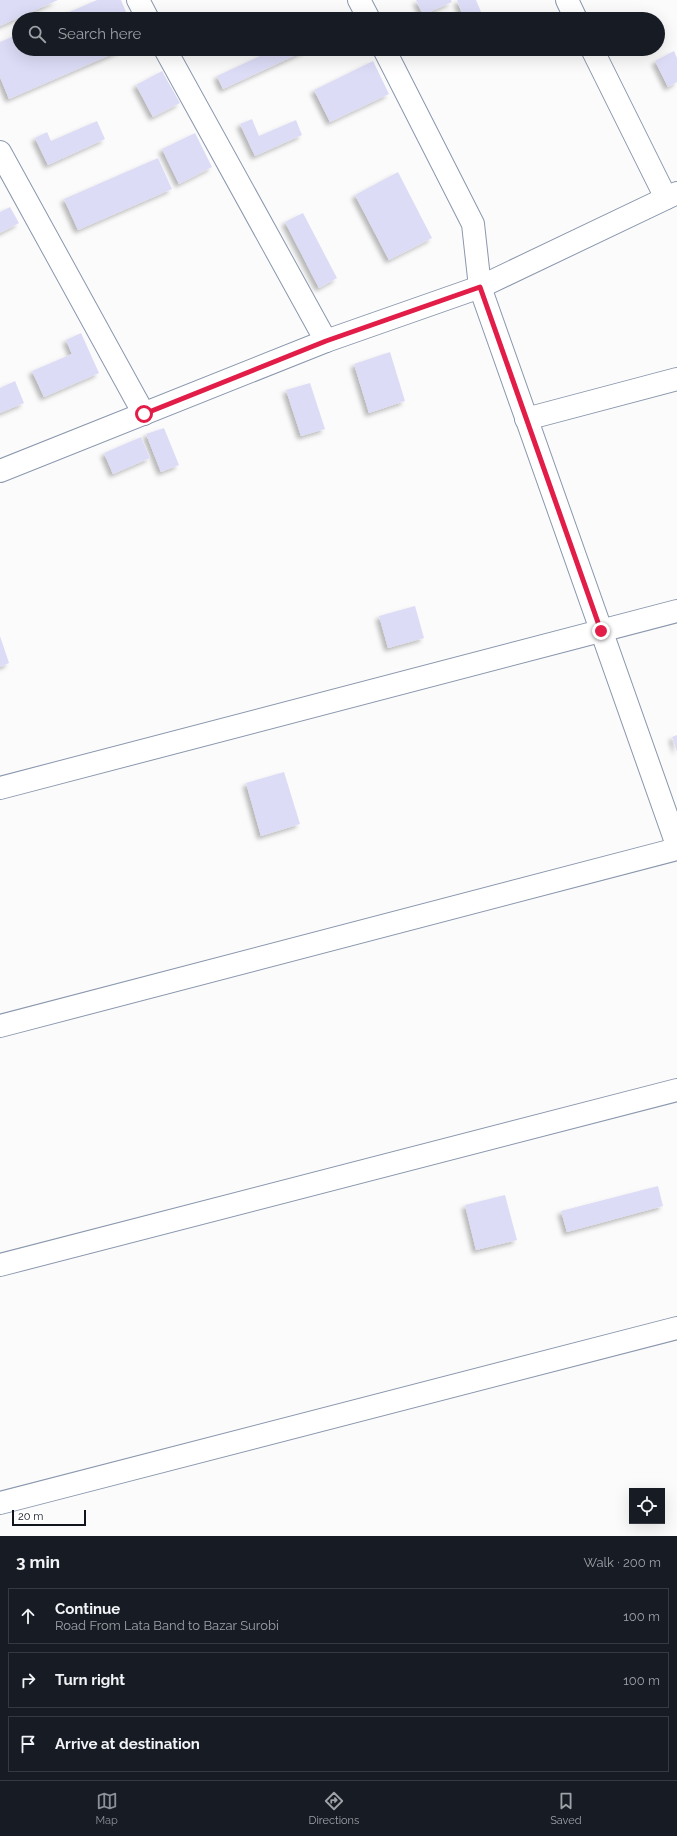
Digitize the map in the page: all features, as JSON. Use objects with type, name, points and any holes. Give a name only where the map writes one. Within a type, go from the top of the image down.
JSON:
[{"type":"street","points":[[138,0],[144,12]]},
{"type":"street","points":[[359,0],[365,12]]},
{"type":"street","points":[[567,0],[573,12]]},
{"type":"street","points":[[169,56],[326,341]]},
{"type":"street","points":[[388,56],[473,224],[480,287],[677,844]]},
{"type":"street","points":[[0,471],[326,341],[480,287],[672,196],[596,56]]},
{"type":"street","points":[[0,152],[144,414]]},
{"type":"street","points":[[526,419],[677,379]]},
{"type":"street","points":[[0,788],[677,611]]},
{"type":"street","points":[[0,1026],[677,849]]},
{"type":"street","points":[[0,1265],[677,1090]]},
{"type":"street","points":[[0,1503],[677,1328]]},
{"type":"building","points":[[0,0],[58,0],[31,12],[12,12],[12,21],[0,26]]},
{"type":"building","points":[[97,0],[121,0],[126,12],[69,12]]},
{"type":"building","points":[[416,0],[451,0],[452,2],[430,12],[422,12]]},
{"type":"building","points":[[457,0],[476,0],[481,12],[461,12]]},
{"type":"building","points":[[12,37],[12,56],[108,56],[9,99],[0,77],[0,42]]},
{"type":"building","points":[[674,51],[677,58],[677,82],[668,87],[655,61]]},
{"type":"building","points":[[260,56],[294,56],[223,89],[217,76]]},
{"type":"building","points":[[373,61],[389,94],[330,122],[314,90]]},
{"type":"building","points":[[162,71],[180,103],[153,117],[136,85]]},
{"type":"building","points":[[252,119],[259,136],[296,120],[302,135],[255,156],[240,124]]},
{"type":"building","points":[[97,121],[105,139],[48,165],[35,138],[47,132],[51,141]]},
{"type":"building","points":[[195,133],[212,167],[179,184],[162,149]]},
{"type":"building","points":[[158,158],[172,189],[78,230],[64,199]]},
{"type":"building","points":[[398,172],[432,238],[389,260],[355,195]]},
{"type":"building","points":[[10,207],[19,223],[0,233],[0,212]]},
{"type":"building","points":[[303,213],[337,278],[319,288],[285,222]]},
{"type":"building","points":[[81,333],[99,373],[44,397],[32,371],[72,354],[66,340]]},
{"type":"building","points":[[390,352],[405,401],[369,413],[354,364]]},
{"type":"building","points":[[15,381],[24,403],[0,413],[0,388]]},
{"type":"building","points":[[310,383],[325,429],[301,436],[286,390]]},
{"type":"building","points":[[164,428],[179,465],[161,472],[146,434]]},
{"type":"building","points":[[141,437],[150,458],[113,474],[104,453]]},
{"type":"building","points":[[415,606],[424,638],[388,648],[379,616]]},
{"type":"building","points":[[0,636],[9,663],[0,667]]},
{"type":"building","points":[[677,735],[677,752],[672,737]]},
{"type":"building","points":[[284,772],[300,824],[261,836],[246,783]]},
{"type":"building","points":[[658,1186],[663,1206],[567,1232],[561,1211]]},
{"type":"building","points":[[505,1195],[517,1240],[476,1250],[465,1205]]},
{"type":"route","points":[[144,414],[326,341],[480,287],[601,631]]}]
